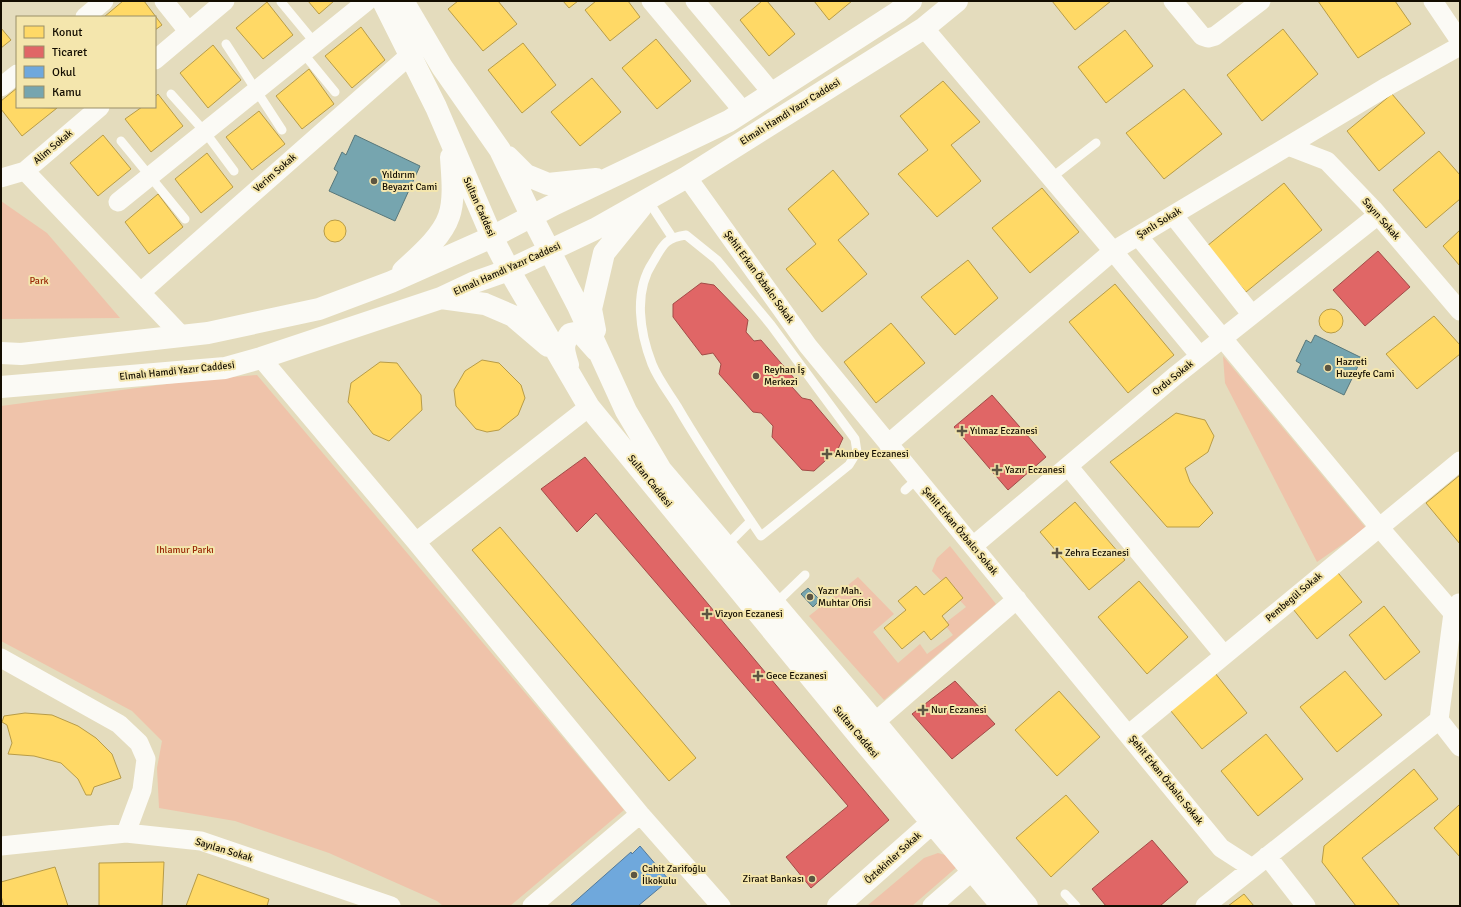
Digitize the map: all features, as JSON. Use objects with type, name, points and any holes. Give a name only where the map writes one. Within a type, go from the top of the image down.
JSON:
[{"type":"main road","name":"Sultan Caddesi","points":[[383,1],[436,106],[492,237],[509,270],[590,407],[940,816],[1027,906]]},
{"type":"main road","points":[[403,1],[442,67],[500,150],[526,175],[548,184],[613,178]]},
{"type":"main road","name":"Elmalı Hamdi Yazır Caddesi","points":[[1,387],[225,368],[261,358],[441,298],[475,282],[509,270],[595,229],[687,177],[924,28],[957,1]]},
{"type":"main road","points":[[1,354],[21,354],[208,333],[319,309],[391,282],[492,237],[555,204],[613,178],[729,121],[773,94],[900,5]]},
{"type":"main road","points":[[391,282],[416,259],[439,234],[449,216],[452,184],[450,141]]},
{"type":"main road","name":"Sultan Caddesi","points":[[500,150],[532,217],[578,306],[626,411],[661,470],[875,722],[940,816],[972,871],[1002,906]]},
{"type":"main road","points":[[599,351],[592,309],[604,253],[647,199]]},
{"type":"main road","points":[[441,298],[485,304],[512,316],[538,338],[558,352]]},
{"type":"main road","points":[[570,374],[564,350],[564,341],[570,334],[580,332],[599,351]]},
{"type":"main road","name":"Öztekinler Sokak","points":[[838,906],[940,816]]},
{"type":"street","points":[[86,16],[104,1]]},
{"type":"street","points":[[164,1],[188,31]]},
{"type":"street","points":[[156,59],[225,1]]},
{"type":"street","points":[[118,202],[367,1]]},
{"type":"street","points":[[651,1],[744,112]]},
{"type":"street","points":[[695,1],[773,94]]},
{"type":"street","points":[[1173,1],[1202,36],[1208,38],[1215,36],[1261,1]]},
{"type":"street","points":[[1433,1],[1460,41]]},
{"type":"street","points":[[924,28],[1200,356]]},
{"type":"street","name":"Şanlı Sokak","points":[[888,444],[1113,251],[1388,86],[1460,46]]},
{"type":"street","name":"Verim Sokak","points":[[141,292],[410,55]]},
{"type":"street","points":[[1,87],[16,75]]},
{"type":"street","name":"Alim Sokak","points":[[1,178],[25,171],[99,108]]},
{"type":"street","name":"Sayın Sokak","points":[[1288,146],[1327,161],[1378,215],[1460,311]]},
{"type":"street","points":[[25,171],[182,336]]},
{"type":"street","name":"Şehit Erkan Özbalcı Sokak","points":[[687,177],[823,364],[888,444],[911,484],[973,546],[1129,734],[1221,848],[1252,868]]},
{"type":"street","points":[[1173,215],[1252,315]]},
{"type":"street","name":"Ordu Sokak","points":[[973,546],[1222,338],[1378,215]]},
{"type":"street","points":[[1138,236],[1380,527],[1457,607],[1439,720],[1205,906]]},
{"type":"street","points":[[261,358],[416,542],[640,814],[722,906]]},
{"type":"street","points":[[416,542],[590,407]]},
{"type":"street","name":"Pembegül Sokak","points":[[1129,734],[1460,461]]},
{"type":"street","points":[[1068,466],[1224,655]]},
{"type":"street","points":[[875,722],[1017,599]]},
{"type":"street","points":[[1,658],[119,724],[139,743],[146,759],[142,790],[126,833]]},
{"type":"street","points":[[1439,720],[1460,747]]},
{"type":"street","points":[[532,906],[640,814]]},
{"type":"street","name":"Sayılan Sokak","points":[[1,846],[126,833],[201,841],[391,906]]},
{"type":"street","points":[[1267,856],[1306,906]]},
{"type":"street","points":[[932,906],[972,871]]},
{"type":"lane","points":[[281,2],[335,92]]},
{"type":"lane","points":[[226,44],[282,130]]},
{"type":"lane","points":[[171,94],[204,132],[234,171]]},
{"type":"lane","points":[[121,141],[185,219]]},
{"type":"lane","points":[[1051,178],[1096,143]]},
{"type":"lane","points":[[647,199],[672,237]]},
{"type":"lane","points":[[686,235],[716,260],[771,325],[855,439],[857,452],[849,464],[761,536],[698,443],[652,365],[641,325],[640,300],[649,267],[663,246],[672,237],[686,235]]},
{"type":"lane","points":[[808,376],[823,364]]},
{"type":"lane","points":[[726,546],[751,520]]},
{"type":"lane","points":[[775,604],[805,575]]},
{"type":"lane","points":[[1066,894],[1076,906]]},
{"type":"green space","name":"Park","points":[[1,201],[47,233],[120,318],[1,319]]},
{"type":"green space","points":[[1223,356],[1366,528],[1317,562],[1225,383]]},
{"type":"green space","name":"Ihlamur Parkı","points":[[257,375],[624,810],[510,906],[443,906],[437,901],[329,853],[235,821],[159,808],[157,768],[162,741],[132,711],[1,641],[1,406],[197,380]]},
{"type":"green space","points":[[950,546],[996,604],[884,700],[809,616],[858,577],[894,614],[873,632],[898,663],[920,644],[927,654],[953,635],[944,624],[966,607],[932,571],[937,558]]},
{"type":"green space","points":[[938,853],[949,856],[958,866],[912,906],[867,906],[924,858]]},
{"type":"building: Konut","points":[[123,1],[144,1],[155,16],[105,16]]},
{"type":"building: Konut","points":[[308,1],[334,1],[319,14]]},
{"type":"building: Konut","points":[[458,1],[498,1],[517,24],[483,51],[448,9]]},
{"type":"building: Konut","points":[[563,1],[578,1],[569,8]]},
{"type":"building: Konut","points":[[596,1],[628,1],[640,17],[610,41],[585,10]]},
{"type":"building: Konut","points":[[762,1],[767,1],[795,34],[769,56],[740,20]]},
{"type":"building: Konut","points":[[814,1],[852,1],[829,20]]},
{"type":"building: Konut","points":[[1052,1],[1111,1],[1075,30]]},
{"type":"building: Konut","points":[[1318,1],[1395,1],[1411,24],[1358,58]]},
{"type":"building: Konut","points":[[267,2],[293,35],[263,59],[236,28]]},
{"type":"building: Konut","points":[[156,17],[162,25],[156,29]]},
{"type":"building: Konut","points":[[361,27],[385,60],[352,88],[325,56]]},
{"type":"building: Konut","points":[[1,28],[11,40],[1,48]]},
{"type":"building: Konut","points":[[1283,29],[1318,74],[1262,121],[1227,75]]},
{"type":"building: Konut","points":[[1125,30],[1153,66],[1106,103],[1078,67]]},
{"type":"building: Konut","points":[[656,39],[691,81],[657,109],[622,68]]},
{"type":"building: Konut","points":[[523,43],[556,85],[522,113],[488,70]]},
{"type":"building: Konut","points":[[213,45],[241,80],[208,108],[180,73]]},
{"type":"building: Konut","points":[[309,69],[334,104],[302,129],[276,96]]},
{"type":"building: Konut","points":[[592,78],[621,112],[580,146],[551,112]]},
{"type":"building: Konut","points":[[943,81],[980,122],[951,145],[981,181],[937,217],[898,174],[928,150],[900,116]]},
{"type":"building: Konut","points":[[16,89],[16,108],[57,108],[22,136],[1,109],[1,101]]},
{"type":"building: Konut","points":[[1184,89],[1222,134],[1164,179],[1126,133]]},
{"type":"building: Konut","points":[[158,94],[183,126],[151,152],[125,119],[141,108],[156,108],[156,96]]},
{"type":"building: Konut","points":[[1392,94],[1425,133],[1379,171],[1347,131]]},
{"type":"building: Konut","points":[[259,111],[285,144],[252,170],[226,137]]},
{"type":"building: Konut","points":[[103,135],[131,169],[98,196],[70,163]]},
{"type":"building: Konut","points":[[1439,151],[1460,175],[1460,199],[1426,228],[1393,190]]},
{"type":"building: Konut","points":[[207,153],[233,187],[201,213],[175,179]]},
{"type":"building: Konut","points":[[833,170],[869,214],[838,240],[867,274],[822,312],[786,269],[816,244],[788,209]]},
{"type":"building: Konut","points":[[1284,183],[1322,230],[1246,292],[1207,246]]},
{"type":"building: Konut","points":[[1042,188],[1079,232],[1030,273],[992,228]]},
{"type":"building: Konut","points":[[158,194],[183,227],[149,254],[125,222]]},
{"type":"building: Konut","points":[[335,220],[343,223],[346,231],[343,239],[335,242],[327,239],[324,231],[327,223]]},
{"type":"building: Konut","points":[[1460,230],[1460,266],[1443,246]]},
{"type":"building: Konut","points":[[968,260],[998,298],[955,335],[921,297]]},
{"type":"building: Konut","points":[[1115,284],[1174,355],[1128,393],[1069,322]]},
{"type":"building: Konut","points":[[1331,309],[1336,310],[1342,316],[1342,326],[1336,332],[1331,333],[1326,332],[1320,326],[1319,321],[1320,316],[1326,310]]},
{"type":"building: Konut","points":[[1434,316],[1460,345],[1460,354],[1417,389],[1386,354]]},
{"type":"building: Konut","points":[[891,323],[925,363],[876,403],[844,362]]},
{"type":"building: Konut","points":[[482,360],[499,363],[521,385],[525,398],[518,415],[499,430],[487,432],[476,429],[456,406],[454,390],[465,371]]},
{"type":"building: Konut","points":[[380,362],[397,363],[421,395],[422,410],[389,441],[373,434],[348,402],[351,383]]},
{"type":"building: Konut","points":[[1176,413],[1205,420],[1214,436],[1208,452],[1185,468],[1190,482],[1213,513],[1199,527],[1167,527],[1110,462]]},
{"type":"building: Konut","points":[[1460,475],[1460,544],[1426,503]]},
{"type":"building: Konut","points":[[1075,502],[1125,560],[1089,590],[1040,532]]},
{"type":"building: Konut","points":[[500,527],[696,758],[669,781],[472,550]]},
{"type":"building: Konut","points":[[1334,568],[1362,602],[1317,639],[1289,604]]},
{"type":"building: Konut","points":[[946,577],[963,598],[942,616],[949,625],[931,640],[924,631],[902,649],[884,628],[906,610],[898,601],[916,586],[924,595]]},
{"type":"building: Konut","points":[[1139,581],[1188,637],[1147,674],[1098,617]]},
{"type":"building: Konut","points":[[1384,606],[1420,652],[1385,680],[1349,635]]},
{"type":"building: Konut","points":[[1211,668],[1247,713],[1202,749],[1166,705]]},
{"type":"building: Konut","points":[[1345,671],[1382,715],[1337,752],[1300,707]]},
{"type":"building: Konut","points":[[1059,691],[1100,737],[1057,776],[1015,730]]},
{"type":"building: Konut","points":[[25,713],[52,715],[78,726],[96,738],[112,754],[121,778],[94,787],[91,795],[86,795],[78,779],[61,763],[34,756],[8,754],[12,743],[7,725],[2,722],[4,716]]},
{"type":"building: Konut","points":[[1266,734],[1303,779],[1258,816],[1221,771]]},
{"type":"building: Konut","points":[[1414,769],[1438,799],[1362,858],[1400,906],[1356,906],[1322,862],[1324,846]]},
{"type":"building: Konut","points":[[1066,795],[1099,832],[1051,877],[1016,838]]},
{"type":"building: Konut","points":[[1459,805],[1460,806],[1460,857],[1434,828]]},
{"type":"building: Konut","points":[[164,862],[162,906],[99,906],[99,863]]},
{"type":"building: Konut","points":[[55,867],[68,906],[4,906],[1,896],[1,882]]},
{"type":"building: Konut","points":[[198,874],[269,899],[267,906],[186,906]]},
{"type":"building: Konut","points":[[1244,894],[1254,906],[1228,906]]},
{"type":"building: Ticaret","points":[[1378,251],[1410,287],[1365,326],[1333,290]]},
{"type":"building: Ticaret","name":"Reyhan İş Merkezi","points":[[701,283],[714,285],[748,320],[746,332],[754,341],[761,340],[794,378],[792,387],[802,398],[811,400],[843,438],[838,449],[814,471],[802,470],[772,437],[773,426],[761,413],[753,412],[719,374],[721,364],[713,353],[702,355],[673,317],[673,304]]},
{"type":"building: Ticaret","points":[[992,395],[1046,457],[1008,490],[954,427]]},
{"type":"building: Ticaret","points":[[585,457],[889,820],[811,888],[786,857],[848,806],[596,513],[577,532],[541,489]]},
{"type":"building: Ticaret","points":[[955,681],[995,724],[952,759],[912,714]]},
{"type":"building: Ticaret","points":[[1152,840],[1188,882],[1160,906],[1106,906],[1092,889]]},
{"type":"building: Okul","points":[[640,846],[669,880],[638,906],[570,906],[631,852],[632,854]]},
{"type":"building: Kamu","name":"Yıldırım Beyazıt Cami","points":[[355,135],[420,166],[395,221],[329,191],[338,172],[334,169],[342,152],[346,155]]},
{"type":"building: Kamu","name":"Hazreti Huzeyfe Cami","points":[[1315,335],[1362,358],[1344,395],[1297,372],[1301,364],[1296,361],[1306,340],[1311,343]]},
{"type":"building: Kamu","name":"Yazır Mah. Muhtar Ofisi","points":[[808,588],[820,600],[813,607],[801,594]]},
{"type":"place","name":"Yıldırım Beyazıt Cami","points":[[374,181]]},
{"type":"place","name":"Hazreti Huzeyfe Cami","points":[[1328,368]]},
{"type":"place","name":"Reyhan İş Merkezi","points":[[756,376]]},
{"type":"place","name":"Yılmaz Eczanesi","points":[[962,431]]},
{"type":"place","name":"Akınbey Eczanesi","points":[[827,454]]},
{"type":"place","name":"Yazır Eczanesi","points":[[997,470]]},
{"type":"place","name":"Zehra Eczanesi","points":[[1057,553]]},
{"type":"place","name":"Yazır Mah. Muhtar Ofisi","points":[[810,597]]},
{"type":"place","name":"Vizyon Eczanesi","points":[[707,614]]},
{"type":"place","name":"Gece Eczanesi","points":[[758,676]]},
{"type":"place","name":"Nur Eczanesi","points":[[923,710]]},
{"type":"place","name":"Cahit Zarifoğlu İlkokulu","points":[[634,875]]},
{"type":"place","name":"Ziraat Bankası","points":[[812,879]]}]
